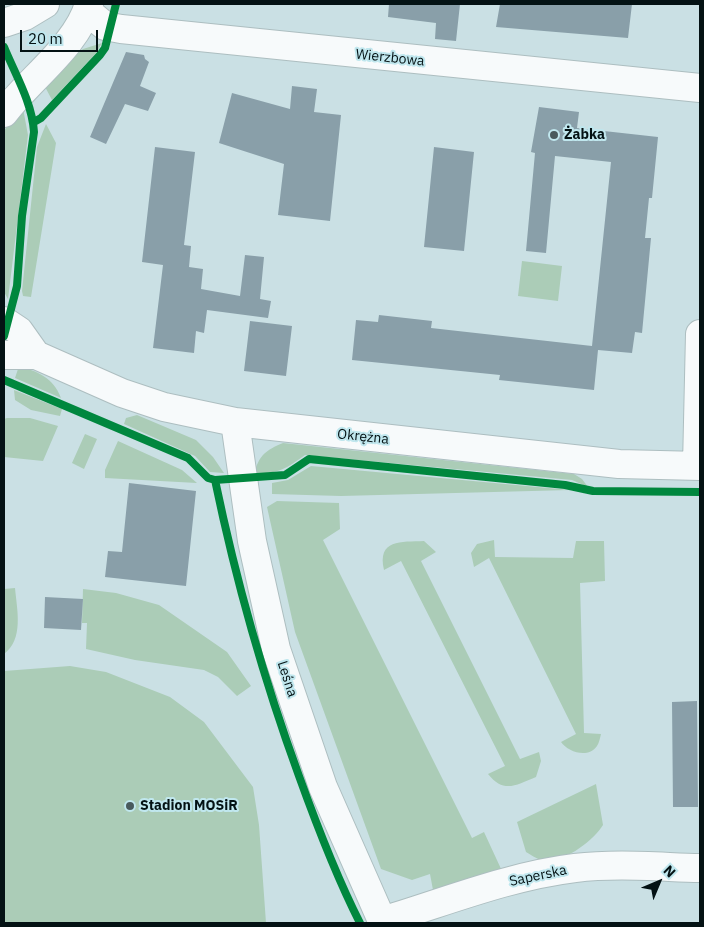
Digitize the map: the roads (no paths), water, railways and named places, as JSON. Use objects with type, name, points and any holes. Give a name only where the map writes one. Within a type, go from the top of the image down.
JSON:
[{"type":"street","points":[[4,22],[25,16],[45,4]]},
{"type":"street","points":[[4,113],[64,46],[88,7]]},
{"type":"street","name":"Wierzbowa","points":[[88,7],[105,26],[122,29],[700,88]]},
{"type":"street","points":[[4,321],[20,331],[36,355]]},
{"type":"street","points":[[699,466],[700,334]]},
{"type":"street","name":"Okrężna","points":[[4,355],[36,355],[122,393],[156,404],[235,422],[573,460],[619,464],[699,466]]},
{"type":"street","name":"Leśna","points":[[235,422],[252,541],[276,649],[323,787],[382,922]]},
{"type":"street","name":"Saperska","points":[[382,922],[527,876],[575,868],[619,865],[700,868]]},
{"type":"place","name":"Żabka","points":[[554,135]]},
{"type":"place","name":"Stadion MOSiR","points":[[130,806]]}]
